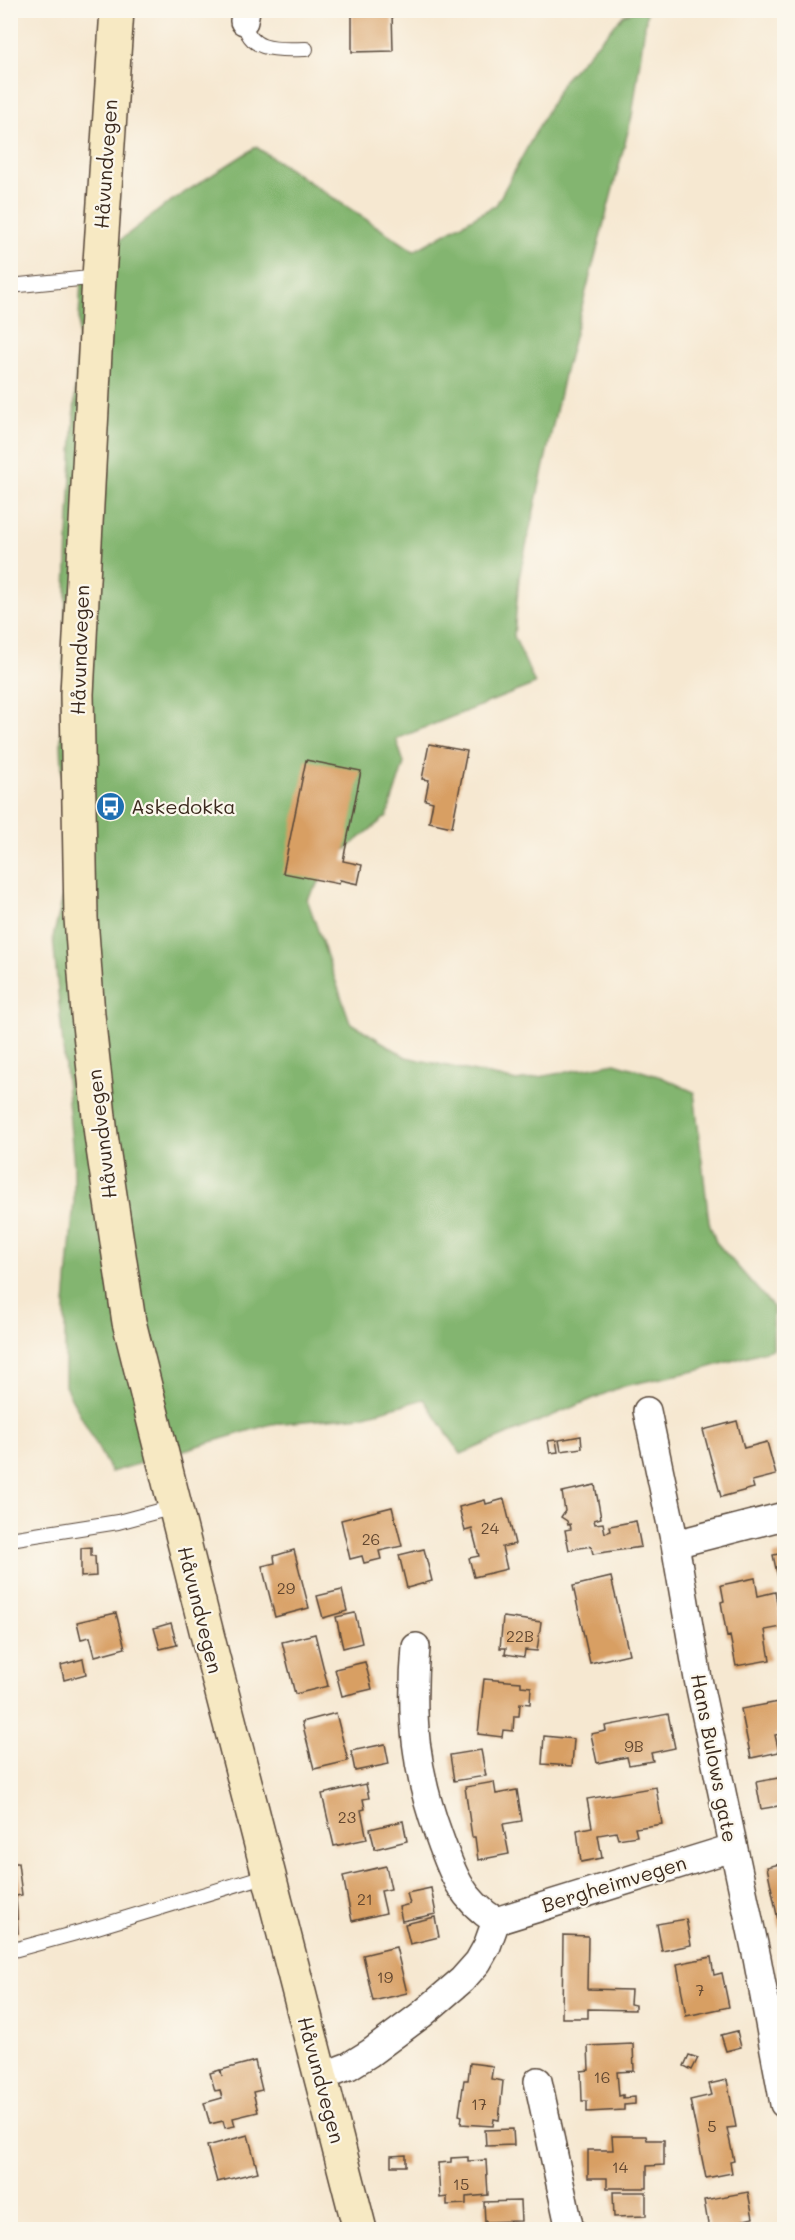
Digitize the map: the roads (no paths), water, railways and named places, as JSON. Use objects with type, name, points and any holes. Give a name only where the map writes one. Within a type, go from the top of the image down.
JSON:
[{"type":"main road","name":"Håvundvegen","points":[[117,10],[99,277],[77,694],[81,918],[90,1037],[114,1234],[129,1322],[174,1507],[360,2229]]},
{"type":"street","name":"Hans Bulows gate","points":[[647,1411],[675,1544],[698,1679],[757,1958],[784,2104]]},
{"type":"street","points":[[675,1544],[784,1516]]},
{"type":"street","points":[[320,2077],[349,2066],[370,2053],[421,2015],[462,1980],[478,1962],[487,1946],[496,1921],[472,1903],[455,1878],[426,1799],[416,1755],[413,1726],[412,1687],[416,1647]]},
{"type":"street","name":"Bergheimvegen","points":[[496,1921],[732,1848]]},
{"type":"street","points":[[538,2081],[570,2229]]},
{"type":"lane","points":[[245,16],[245,31],[255,44],[272,49],[306,49]]},
{"type":"lane","points":[[10,286],[99,277]]},
{"type":"lane","points":[[10,1539],[117,1522],[174,1507]]},
{"type":"lane","points":[[10,1951],[268,1875]]},
{"type":"place","name":"Askedokka","points":[[110,807]]}]
